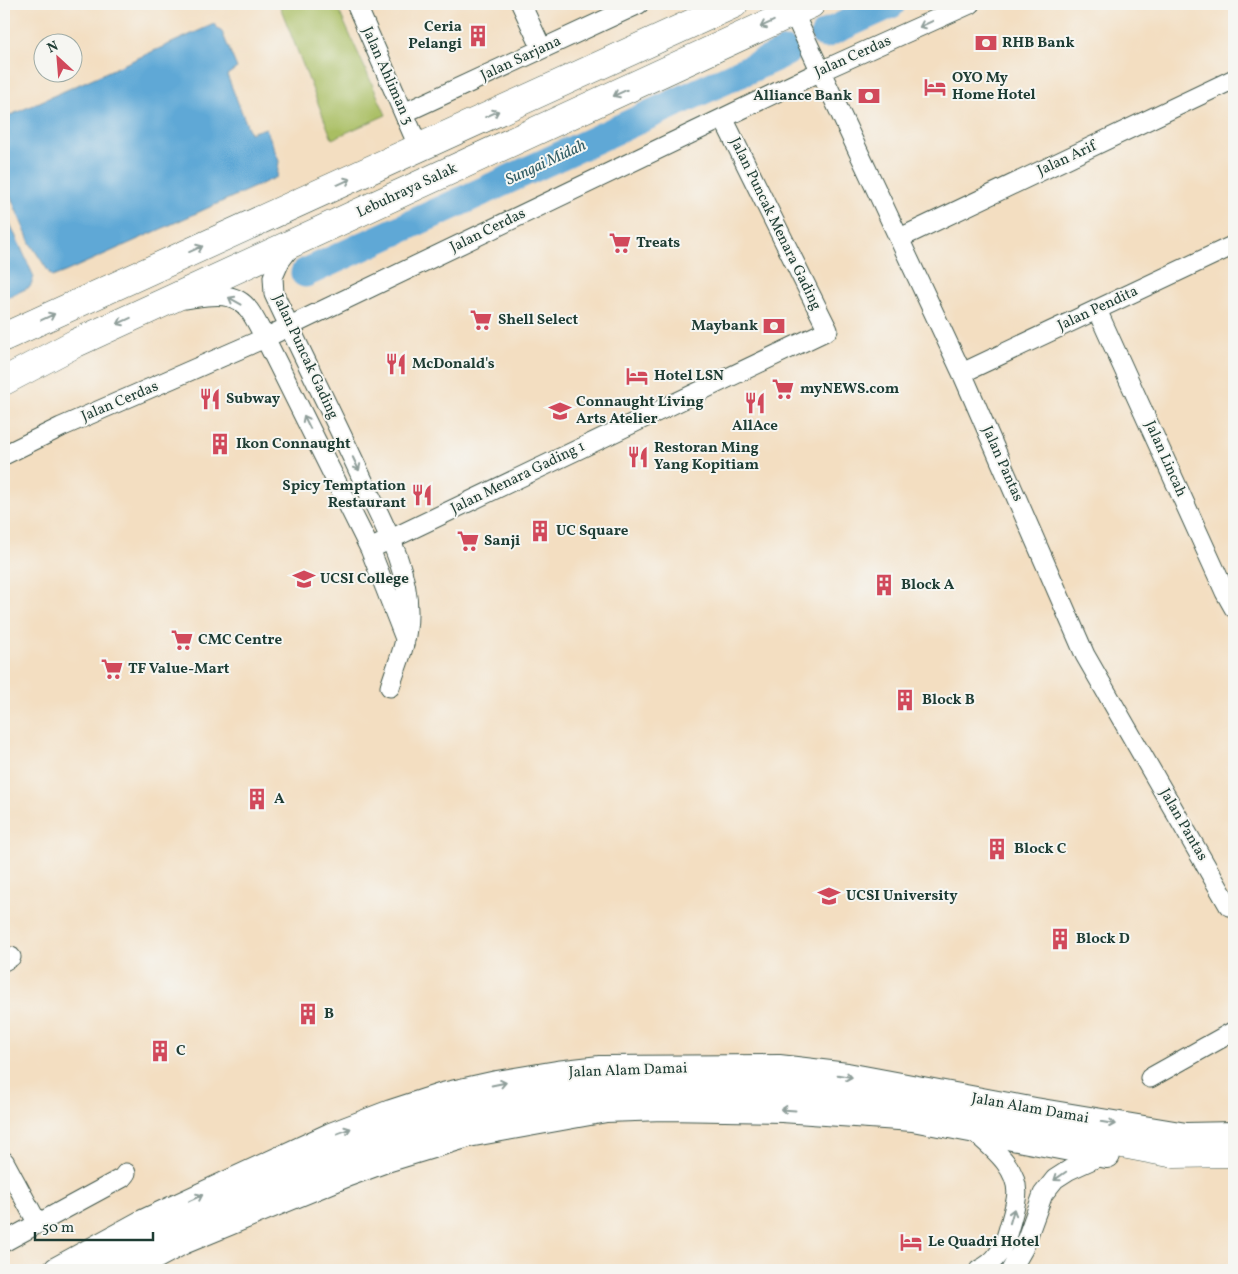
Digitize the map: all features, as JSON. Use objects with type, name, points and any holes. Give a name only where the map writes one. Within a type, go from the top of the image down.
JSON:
[{"type":"highway","points":[[4,337],[419,148],[703,10],[734,4]]},
{"type":"highway","name":"Lebuhraya Salak","points":[[4,381],[76,343],[802,8]]},
{"type":"highway","points":[[90,1270],[176,1226],[358,1147],[498,1108],[618,1086],[771,1083],[928,1107],[1175,1154],[1234,1153]]},
{"type":"highway","points":[[105,1270],[178,1232],[360,1151],[500,1112],[620,1092],[772,1089],[926,1111],[1176,1159],[1234,1158]]},
{"type":"main road","name":"Jalan Alam Damai","points":[[59,1270],[143,1223],[339,1133],[443,1096],[497,1084],[565,1073],[600,1069],[779,1068],[847,1076],[1035,1111],[1186,1136],[1234,1135]]},
{"type":"main road","name":"Jalan Alam Damai","points":[[129,1270],[183,1241],[386,1159],[468,1134],[606,1110],[663,1107],[782,1109],[913,1118],[1163,1164],[1234,1166]]},
{"type":"street","name":"Jalan Ahliman 3","points":[[356,4],[419,148]]},
{"type":"street","points":[[520,4],[542,49]]},
{"type":"street","name":"Jalan Sarjana","points":[[404,113],[639,4]]},
{"type":"street","name":"Jalan Cerdas","points":[[4,456],[61,427],[265,338],[821,71],[970,4]]},
{"type":"street","name":"Jalan Pantas","points":[[802,8],[821,71],[962,373],[1086,655],[1229,906]]},
{"type":"street","name":"Jalan Arif","points":[[900,238],[1234,80]]},
{"type":"street","name":"Jalan Puncak Menara Gading","points":[[723,118],[828,330]]},
{"type":"street","name":"Jalan Puncak Gading","points":[[293,244],[280,261],[272,277],[274,294],[390,539],[404,580],[408,612],[406,642],[390,687]]},
{"type":"street","name":"Jalan Pendita","points":[[962,373],[1097,310],[1233,250]]},
{"type":"street","name":"Jalan Puncak Gading","points":[[168,301],[217,295],[232,297],[248,308],[265,338],[370,549],[406,642]]},
{"type":"street","name":"Jalan Lincah","points":[[1097,310],[1234,608]]},
{"type":"street","name":"Jalan Menara Gading 1","points":[[370,549],[828,330]]},
{"type":"street","points":[[1150,1078],[1234,1031]]},
{"type":"street","points":[[973,1130],[1006,1163],[1016,1184],[1017,1199],[1003,1249],[994,1259],[979,1270]]},
{"type":"street","points":[[1011,1270],[1022,1249],[1042,1194],[1055,1179],[1069,1170],[1104,1154]]},
{"type":"street","points":[[4,1161],[38,1224]]},
{"type":"street","points":[[4,1242],[122,1178],[126,1174]]},
{"type":"green space","points":[[279,4],[336,4],[386,115],[332,139]]},
{"type":"water","points":[[214,24],[222,32],[237,68],[227,75],[250,133],[266,128],[279,161],[277,177],[52,277],[30,243],[4,181],[4,118]]},
{"type":"water","points":[[4,210],[34,277],[30,287],[4,299]]},
{"type":"waterway","name":"Sungai Midah","points":[[825,34],[891,4]]},
{"type":"waterway","name":"Sungai Midah","points":[[305,273],[786,52]]},
{"type":"place","name":"Ceria Pelangi","points":[[478,36]]},
{"type":"place","name":"RHB Bank","points":[[986,43]]},
{"type":"place","name":"OYO My Home Hotel","points":[[935,87]]},
{"type":"place","name":"Alliance Bank","points":[[869,96]]},
{"type":"place","name":"Treats","points":[[620,243]]},
{"type":"place","name":"Shell Select","points":[[481,320]]},
{"type":"place","name":"Maybank","points":[[774,326]]},
{"type":"place","name":"McDonald's","points":[[396,364]]},
{"type":"place","name":"Hotel LSN","points":[[637,376]]},
{"type":"place","name":"myNEWS.com","points":[[783,389]]},
{"type":"place","name":"Subway","points":[[210,399]]},
{"type":"place","name":"AllAce","points":[[755,403]]},
{"type":"place","name":"Connaught Living Arts Atelier","points":[[560,411]]},
{"type":"place","name":"Ikon Connaught","points":[[220,444]]},
{"type":"place","name":"Restoran Ming Yang Kopitiam","points":[[638,457]]},
{"type":"place","name":"Spicy Temptation Restaurant","points":[[422,495]]},
{"type":"place","name":"UC Square","points":[[540,531]]},
{"type":"place","name":"Sanji","points":[[468,541]]},
{"type":"place","name":"UCSI College","points":[[304,579]]},
{"type":"place","name":"Block A","points":[[884,585]]},
{"type":"place","name":"CMC Centre","points":[[182,640]]},
{"type":"place","name":"TF Value-Mart","points":[[112,669]]},
{"type":"place","name":"Block B","points":[[905,700]]},
{"type":"place","name":"A","points":[[257,799]]},
{"type":"place","name":"Block C","points":[[997,849]]},
{"type":"place","name":"UCSI University","points":[[829,896]]},
{"type":"place","name":"Block D","points":[[1060,939]]},
{"type":"place","name":"B","points":[[308,1014]]},
{"type":"place","name":"C","points":[[160,1051]]},
{"type":"place","name":"Le Quadri Hotel","points":[[911,1242]]}]
